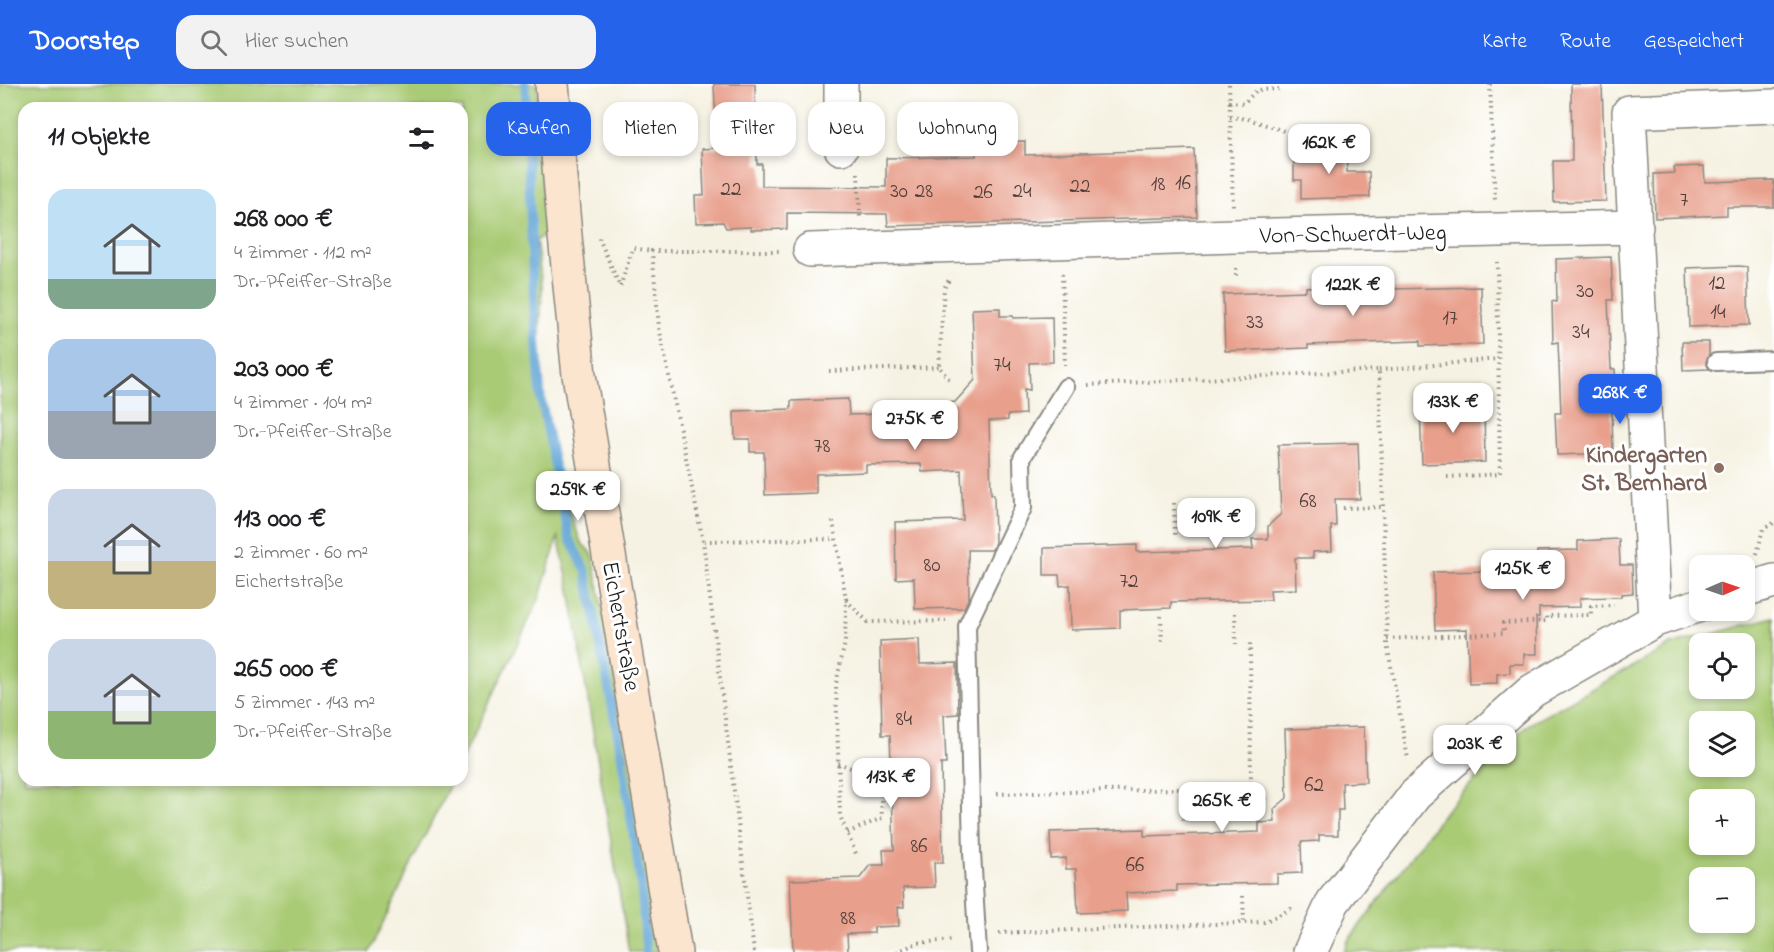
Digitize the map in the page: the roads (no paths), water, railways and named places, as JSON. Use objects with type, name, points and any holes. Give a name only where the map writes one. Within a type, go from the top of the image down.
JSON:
[{"type":"street","name":"Eichertstraße","points":[[552,84],[579,375],[675,952]]},
{"type":"street","points":[[841,84],[841,102]]},
{"type":"street","points":[[1654,612],[1629,112],[1774,106]]},
{"type":"street","name":"Von-Schwerdt-Weg","points":[[810,250],[1234,236],[1636,227]]},
{"type":"street","points":[[1755,587],[1774,581]]},
{"type":"street","points":[[1310,952],[1333,902],[1414,795],[1532,691],[1654,612],[1689,607]]},
{"type":"lane","points":[[1716,362],[1774,360]]},
{"type":"lane","points":[[978,952],[972,854],[967,626],[1023,507],[1022,458],[1066,387]]},
{"type":"waterway","points":[[525,84],[534,309],[541,399],[569,538],[586,571],[620,748],[641,885],[646,952]]},
{"type":"place","name":"Kindergarten St. Bernhard","points":[[1719,468]]}]
